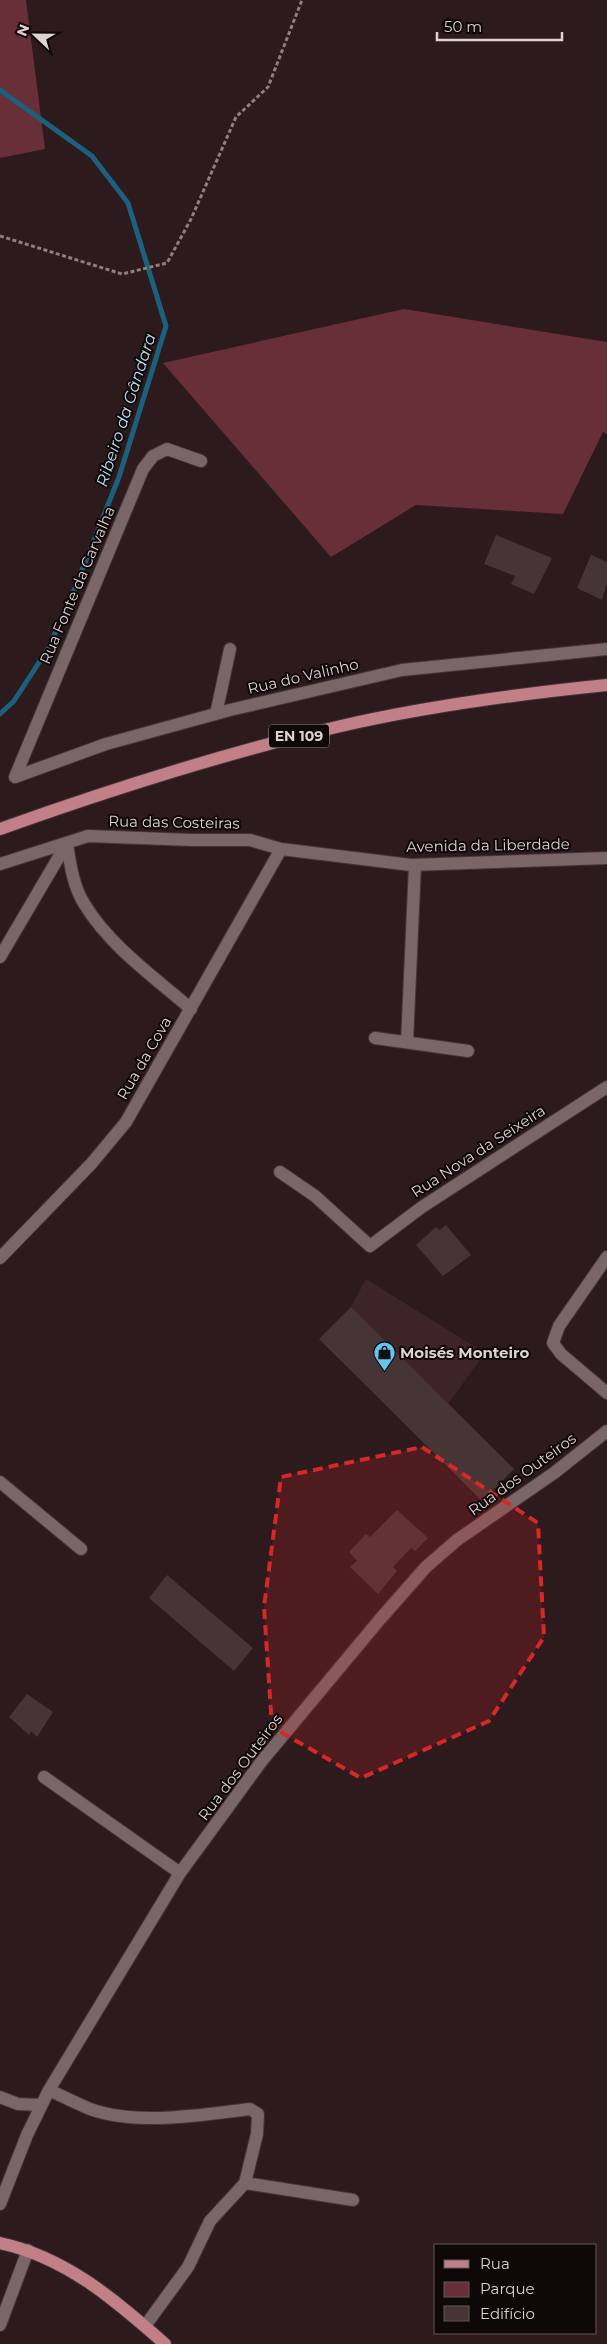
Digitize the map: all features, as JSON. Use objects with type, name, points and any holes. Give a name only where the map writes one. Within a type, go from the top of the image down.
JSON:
[{"type":"main road","name":"EN 109","points":[[0,829],[109,790],[255,748],[342,726],[460,704],[607,685]]},
{"type":"main road","points":[[0,2243],[28,2250],[76,2273],[165,2344]]},
{"type":"street","name":"Rua Fonte da Carvalha","points":[[15,777],[143,469],[153,456],[167,449],[201,460]]},
{"type":"street","points":[[216,714],[230,649]]},
{"type":"street","name":"Rua do Valinho","points":[[15,777],[106,744],[216,714],[402,670],[607,649]]},
{"type":"street","name":"Rua das Costeiras","points":[[0,864],[88,836],[250,840],[282,849]]},
{"type":"street","points":[[0,957],[67,843]]},
{"type":"street","points":[[67,843],[72,873],[84,904],[110,938],[191,1009]]},
{"type":"street","name":"Avenida da Liberdade","points":[[282,849],[415,865],[607,858]]},
{"type":"street","name":"Rua da Cova","points":[[0,1258],[91,1164],[126,1122],[282,849]]},
{"type":"street","points":[[407,1042],[415,865]]},
{"type":"street","points":[[375,1038],[468,1051]]},
{"type":"street","name":"Rua Nova da Seixeira","points":[[280,1172],[315,1196],[370,1246],[422,1207],[607,1087]]},
{"type":"street","points":[[607,1257],[558,1326],[553,1343],[561,1354],[607,1393]]},
{"type":"street","name":"Rua dos Outeiros","points":[[1,2196],[40,2105],[180,1873],[277,1742],[421,1572],[457,1540],[554,1473],[607,1431]]},
{"type":"street","points":[[0,1482],[82,1549]]},
{"type":"street","points":[[44,1777],[180,1873]]},
{"type":"street","points":[[49,2090],[92,2109],[131,2117],[189,2117],[250,2109],[258,2114],[256,2134],[245,2183],[210,2221],[188,2267],[144,2326]]},
{"type":"street","points":[[0,2097],[18,2104],[40,2105]]},
{"type":"street","points":[[245,2183],[353,2200]]},
{"type":"street","points":[[0,2325],[28,2250]]},
{"type":"path","points":[[0,236],[122,274],[167,263],[191,219],[236,117],[268,87],[302,0]]},
{"type":"highlighted area","points":[[422,1447],[538,1523],[544,1637],[489,1721],[361,1778],[272,1727],[264,1607],[281,1477]]},
{"type":"shaded area","points":[[366,1279],[485,1353],[448,1404],[351,1307]]},
{"type":"green space","points":[[0,0],[26,0],[45,149],[0,158]]},
{"type":"green space","points":[[404,309],[607,342],[607,434],[603,432],[563,514],[416,505],[331,557],[163,363]]},
{"type":"building","points":[[496,535],[552,558],[534,594],[511,584],[515,576],[484,564]]},
{"type":"building","points":[[591,555],[607,562],[607,583],[602,600],[577,588]]},
{"type":"building","points":[[446,1225],[471,1255],[443,1276],[416,1245],[436,1227],[440,1230]]},
{"type":"building","name":"Moisés Monteiro","points":[[351,1307],[514,1469],[482,1501],[319,1339]]},
{"type":"building","points":[[397,1510],[428,1538],[415,1551],[411,1548],[393,1567],[397,1571],[378,1594],[350,1567],[357,1561],[349,1552],[366,1534],[370,1537]]},
{"type":"building","points":[[167,1575],[253,1648],[234,1671],[149,1598]]},
{"type":"building","points":[[27,1694],[53,1712],[37,1737],[31,1731],[29,1735],[9,1717]]},
{"type":"waterway","name":"Ribeiro da Gândara","points":[[0,90],[92,156],[128,203],[166,326],[119,477],[75,588],[49,647],[14,701],[0,714]]},
{"type":"place","name":"Moisés Monteiro","points":[[384,1371]]}]
